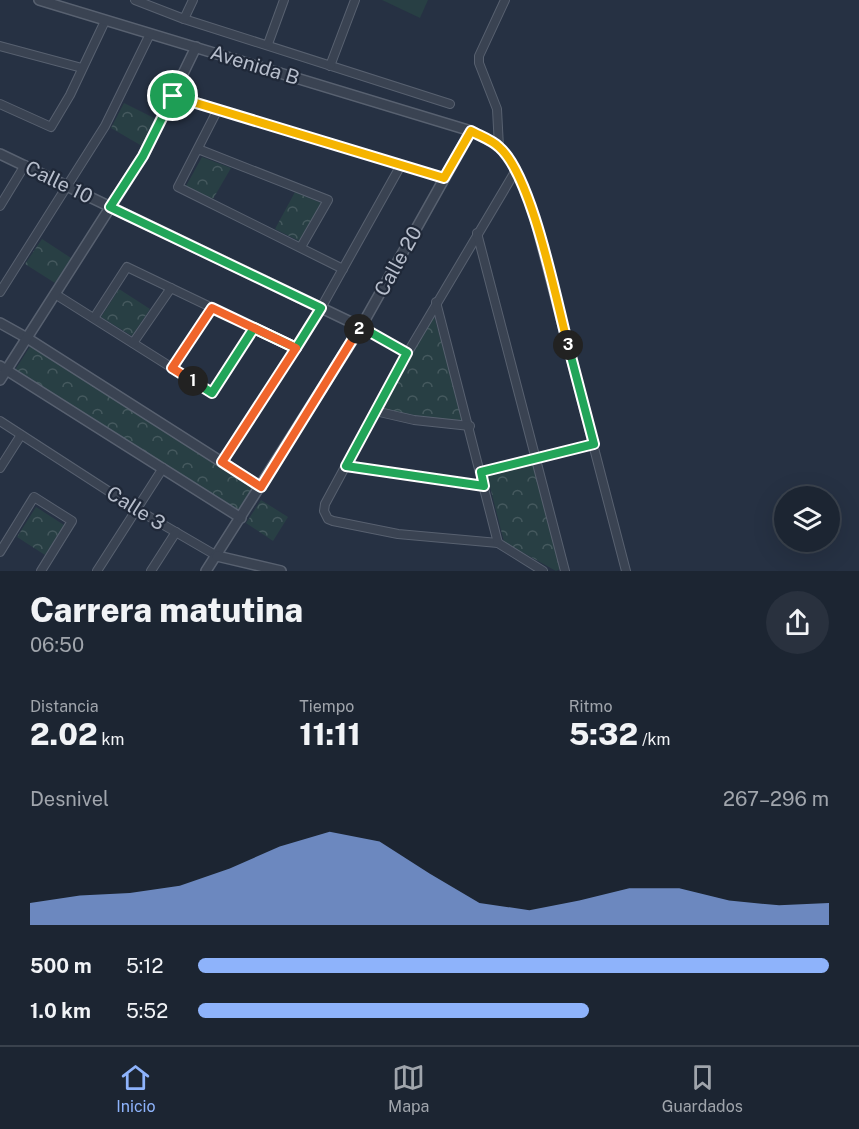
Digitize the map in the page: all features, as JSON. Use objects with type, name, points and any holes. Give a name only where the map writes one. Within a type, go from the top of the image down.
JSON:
[{"type":"street","name":"Avenida B","points":[[39,0],[471,131]]},
{"type":"street","name":"Avenida B","points":[[135,0],[184,19],[450,104]]},
{"type":"street","points":[[184,19],[193,0]]},
{"type":"street","points":[[268,44],[284,0]]},
{"type":"street","points":[[330,66],[355,0]]},
{"type":"street","points":[[499,147],[498,113],[479,63],[479,56],[505,0]]},
{"type":"street","points":[[0,104],[51,127],[105,21]]},
{"type":"street","points":[[0,292],[105,126],[150,34]]},
{"type":"street","points":[[0,46],[82,68]]},
{"type":"street","points":[[0,380],[3,368],[27,338],[143,156],[196,47]]},
{"type":"street","points":[[173,96],[444,178]]},
{"type":"street","points":[[218,109],[178,187],[343,268]]},
{"type":"street","points":[[471,131],[499,147],[516,170],[531,206],[626,571]]},
{"type":"street","name":"Calle 20","points":[[206,571],[361,327],[471,131]]},
{"type":"street","points":[[198,149],[328,200],[301,248]]},
{"type":"street","name":"Calle 10","points":[[0,154],[361,327],[407,353]]},
{"type":"street","points":[[0,206],[25,165]]},
{"type":"street","points":[[222,462],[321,308],[401,165]]},
{"type":"street","points":[[516,170],[407,353],[326,504],[325,515],[333,521],[398,534],[498,543],[543,571]]},
{"type":"street","points":[[477,233],[566,571]]},
{"type":"street","points":[[94,318],[127,267],[296,348]]},
{"type":"street","points":[[133,343],[171,288]]},
{"type":"street","points":[[55,294],[212,393],[254,328]]},
{"type":"street","points":[[436,302],[470,426],[498,543]]},
{"type":"street","points":[[172,368],[212,308]]},
{"type":"street","points":[[0,322],[261,487]]},
{"type":"street","points":[[3,368],[241,518]]},
{"type":"street","points":[[375,411],[414,420],[470,426]]},
{"type":"street","name":"Calle 3","points":[[0,421],[136,509],[217,556],[282,571]]},
{"type":"street","points":[[0,468],[21,435]]},
{"type":"street","points":[[481,472],[594,444]]},
{"type":"street","points":[[346,466],[484,486]]},
{"type":"street","points":[[97,571],[163,468]]},
{"type":"street","points":[[0,552],[34,497],[72,521],[41,571]]},
{"type":"street","points":[[152,571],[176,532]]},
{"type":"green space","points":[[382,0],[428,0],[420,18]]},
{"type":"green space","points":[[124,103],[156,119],[142,146],[111,128]]},
{"type":"green space","points":[[202,157],[231,168],[213,199],[186,186]]},
{"type":"green space","points":[[295,192],[321,203],[299,241],[275,229]]},
{"type":"green space","points":[[42,239],[71,258],[55,283],[25,264]]},
{"type":"green space","points":[[119,289],[150,309],[132,336],[101,317]]},
{"type":"green space","points":[[434,316],[463,417],[461,422],[386,411],[384,403]]},
{"type":"green space","points":[[31,345],[255,487],[240,512],[15,370]]},
{"type":"green space","points":[[533,465],[560,569],[556,571],[504,542],[487,475]]},
{"type":"green space","points":[[261,500],[288,517],[273,541],[246,523]]},
{"type":"green space","points":[[36,507],[64,525],[45,555],[17,537]]},
{"type":"route","points":[[173,96],[143,156],[110,207],[321,308],[296,348],[254,328],[212,393],[172,368],[212,308],[254,328],[279,341],[296,348],[222,462],[261,487],[361,327],[407,353],[346,466],[484,486],[481,472],[594,444],[531,206],[516,170],[499,147],[471,131],[444,178],[173,96]]}]
